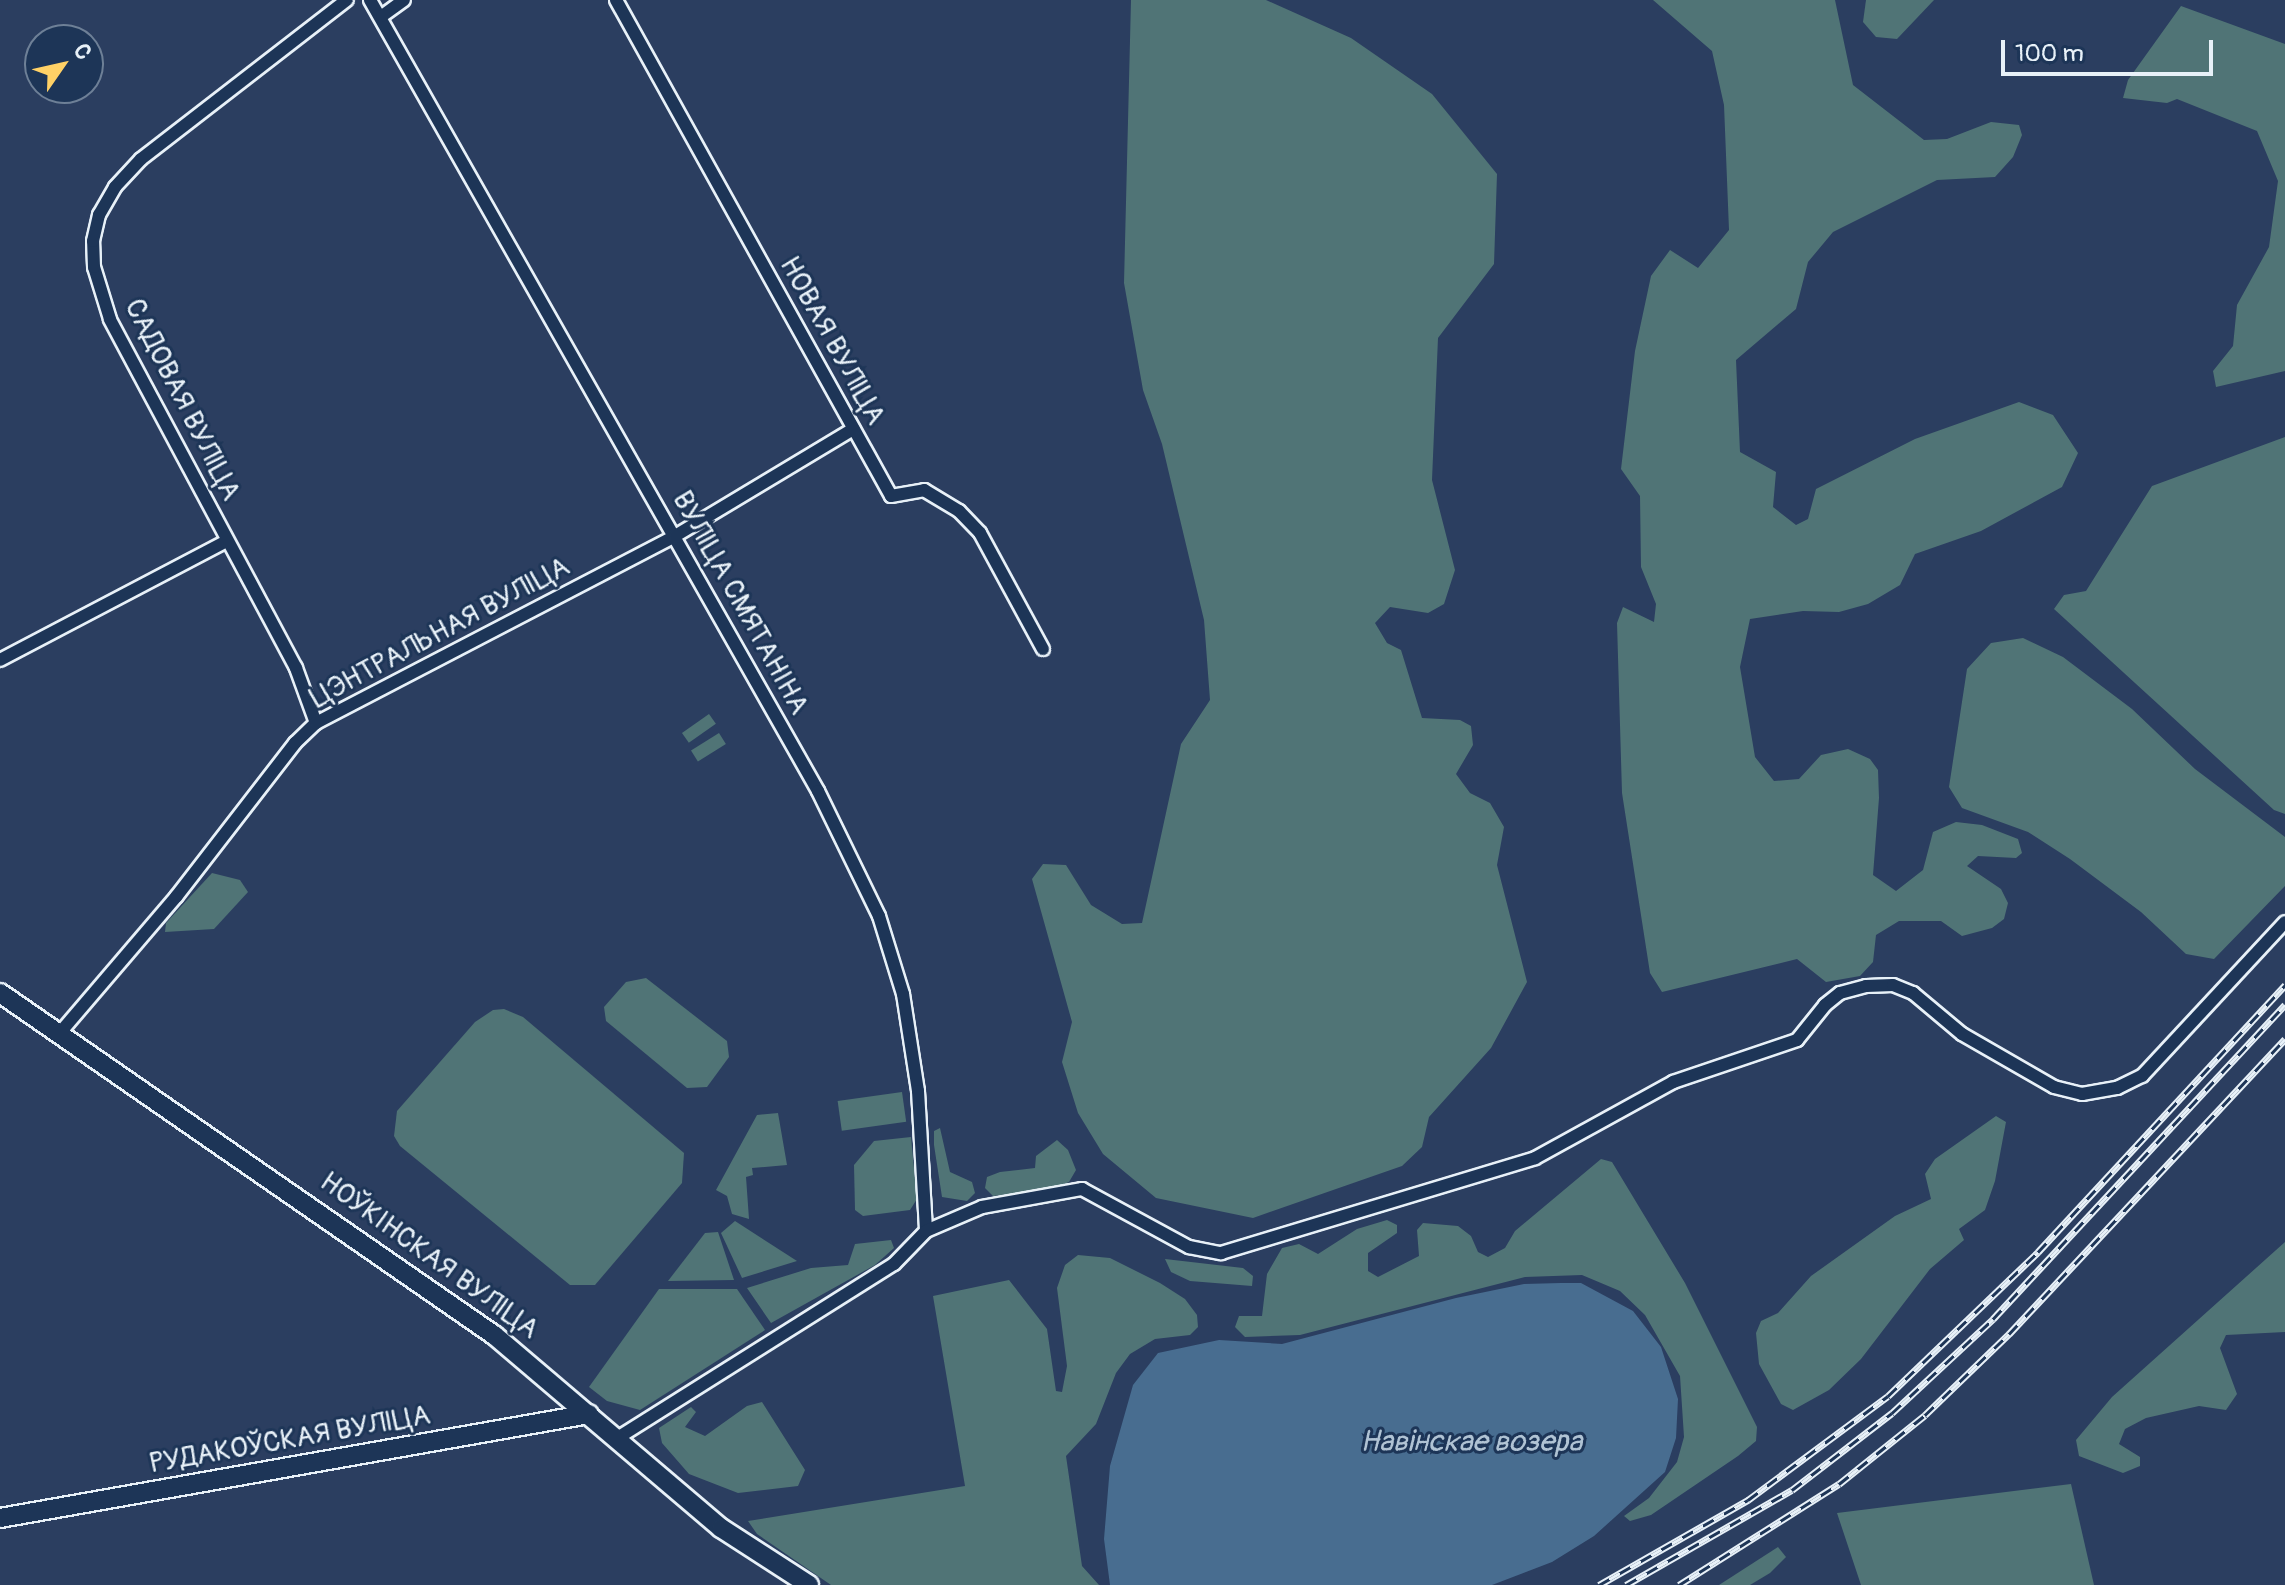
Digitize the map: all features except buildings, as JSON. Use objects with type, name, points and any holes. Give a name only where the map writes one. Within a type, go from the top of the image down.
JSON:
[{"type":"main road","name":"НОЎКІНСКАЯ ВУЛІЦА","points":[[0,993],[473,1320],[589,1414],[721,1528],[809,1585]]},
{"type":"main road","name":"РУДАКОЎСКАЯ ВУЛІЦА","points":[[0,1518],[589,1414]]},
{"type":"street","name":"САДОВАЯ ВУЛІЦА","points":[[316,723],[296,668],[110,319],[94,267],[99,215],[115,187],[166,136],[347,0]]},
{"type":"street","name":"ВУЛІЦА СМЯТАНІНА","points":[[370,0],[382,16],[818,791],[879,916],[903,994],[918,1091],[926,1231]]},
{"type":"street","points":[[382,16],[404,0]]},
{"type":"street","name":"НОВАЯ ВУЛІЦА","points":[[616,0],[891,496],[924,490],[944,498],[980,533],[1043,649]]},
{"type":"street","name":"ЦЭНТРАЛЬНАЯ ВУЛІЦА","points":[[58,1035],[176,897],[295,743],[316,723],[675,536],[853,429]]},
{"type":"street","points":[[0,660],[227,541]]},
{"type":"street","points":[[616,1439],[894,1264],[926,1231],[982,1207],[1082,1189],[1189,1247],[1221,1253],[1535,1158],[1673,1082],[1797,1040],[1825,1005],[1840,993],[1866,986],[1893,985],[1913,993],[1962,1034],[2054,1087],[2082,1094],[2117,1088],[2142,1076],[2285,922]]},
{"type":"green space","points":[[1131,0],[1266,0],[1351,38],[1432,94],[1497,174],[1494,264],[1438,338],[1432,480],[1455,570],[1444,604],[1428,613],[1390,607],[1375,623],[1387,643],[1401,650],[1422,718],[1460,720],[1471,726],[1473,745],[1456,774],[1470,793],[1490,803],[1504,827],[1497,865],[1527,982],[1491,1048],[1429,1117],[1422,1147],[1402,1166],[1253,1218],[1156,1198],[1103,1154],[1078,1113],[1062,1062],[1072,1022],[1032,879],[1043,864],[1066,865],[1091,905],[1122,924],[1142,923],[1181,744],[1210,700],[1204,620],[1162,444],[1143,390],[1124,283]]},
{"type":"green space","points":[[1653,0],[1835,0],[1853,85],[1924,140],[1947,139],[1991,122],[2019,125],[2022,135],[2013,157],[1995,177],[1937,180],[1833,232],[1808,262],[1796,309],[1736,360],[1740,452],[1776,472],[1773,507],[1796,525],[1808,519],[1816,489],[1915,439],[2019,402],[2053,415],[2078,453],[2062,487],[1981,531],[1915,554],[1900,585],[1868,604],[1839,612],[1803,611],[1750,619],[1740,667],[1755,757],[1774,781],[1799,779],[1821,755],[1848,749],[1870,759],[1878,770],[1879,798],[1873,875],[1896,891],[1923,870],[1933,832],[1956,822],[1982,825],[2018,839],[2022,853],[2016,858],[1978,856],[1967,866],[2001,889],[2008,903],[2004,919],[1992,928],[1962,936],[1941,921],[1899,921],[1876,935],[1873,962],[1860,976],[1826,982],[1797,959],[1662,992],[1650,973],[1622,793],[1617,623],[1623,607],[1654,622],[1656,604],[1641,567],[1640,496],[1621,469],[1635,351],[1651,276],[1670,250],[1698,268],[1729,230],[1724,105],[1712,51]]},
{"type":"green space","points":[[1866,0],[1934,0],[1897,39],[1876,37],[1863,22]]},
{"type":"green space","points":[[2181,6],[2285,44],[2285,371],[2216,387],[2213,371],[2233,346],[2237,305],[2269,247],[2278,181],[2257,131],[2177,99],[2167,103],[2123,98],[2128,80]]},
{"type":"green space","points":[[2285,437],[2285,814],[2274,810],[2054,609],[2064,595],[2086,591],[2152,486]]},
{"type":"green space","points":[[2023,638],[2063,657],[2132,709],[2195,769],[2285,837],[2285,886],[2214,959],[2186,954],[2141,912],[2070,859],[2028,832],[1962,808],[1949,787],[1967,669],[1991,643]]},
{"type":"green space","points":[[709,714],[716,724],[689,743],[682,733]]},
{"type":"green space","points":[[719,733],[726,744],[698,762],[691,750]]},
{"type":"green space","points":[[212,873],[240,880],[248,892],[214,929],[165,932],[166,923]]},
{"type":"green space","points":[[646,978],[727,1041],[729,1057],[707,1087],[687,1088],[606,1021],[604,1007],[626,982]]},
{"type":"green space","points":[[504,1009],[523,1017],[684,1153],[682,1183],[595,1285],[570,1285],[400,1146],[394,1136],[397,1111],[475,1022],[493,1010]]},
{"type":"green space","points":[[902,1092],[906,1122],[842,1131],[838,1101]]},
{"type":"green space","points":[[778,1113],[787,1165],[752,1168],[753,1175],[746,1177],[749,1219],[732,1214],[727,1196],[716,1190],[757,1115]]},
{"type":"green space","points":[[1996,1116],[2006,1122],[1995,1181],[1985,1210],[1959,1229],[1964,1240],[1930,1269],[1861,1359],[1829,1390],[1793,1410],[1781,1404],[1759,1364],[1756,1333],[1761,1321],[1778,1313],[1811,1276],[1895,1216],[1931,1199],[1925,1174],[1935,1159]]},
{"type":"green space","points":[[940,1128],[950,1172],[972,1182],[975,1193],[967,1201],[942,1197],[934,1145],[934,1131]]},
{"type":"green space","points":[[911,1137],[917,1199],[910,1210],[863,1216],[855,1210],[854,1165],[874,1141]]},
{"type":"green space","points":[[1057,1140],[1068,1150],[1076,1170],[1069,1182],[1049,1190],[993,1196],[985,1188],[987,1177],[1000,1172],[1035,1168],[1036,1156]]},
{"type":"green space","points":[[1601,1159],[1612,1162],[1685,1283],[1757,1427],[1756,1441],[1738,1456],[1651,1515],[1630,1521],[1624,1516],[1649,1498],[1677,1462],[1684,1437],[1680,1376],[1645,1315],[1620,1291],[1582,1275],[1525,1277],[1300,1335],[1245,1337],[1235,1327],[1239,1316],[1262,1316],[1267,1274],[1282,1248],[1299,1244],[1318,1254],[1357,1229],[1387,1220],[1397,1225],[1397,1233],[1368,1253],[1368,1271],[1378,1277],[1419,1256],[1417,1230],[1423,1223],[1458,1226],[1471,1236],[1478,1252],[1488,1257],[1505,1248],[1515,1231]]},
{"type":"green space","points":[[735,1221],[797,1261],[742,1278],[721,1233]]},
{"type":"green space","points":[[718,1232],[734,1280],[668,1281],[705,1233]]},
{"type":"green space","points":[[891,1240],[894,1248],[875,1265],[771,1323],[747,1288],[811,1268],[848,1265],[855,1244]]},
{"type":"green space","points":[[2285,1242],[2285,1332],[2226,1335],[2220,1348],[2237,1394],[2226,1410],[2199,1406],[2146,1418],[2125,1429],[2119,1444],[2140,1457],[2140,1466],[2123,1473],[2079,1456],[2076,1440],[2112,1397]]},
{"type":"green space","points":[[1078,1255],[1110,1258],[1160,1283],[1185,1299],[1197,1315],[1198,1327],[1190,1335],[1155,1339],[1130,1354],[1116,1373],[1096,1424],[1066,1456],[1082,1566],[1099,1585],[831,1585],[757,1534],[748,1521],[965,1486],[933,1296],[1009,1280],[1047,1329],[1056,1391],[1062,1392],[1067,1366],[1057,1288],[1065,1265]]},
{"type":"green space","points":[[1165,1259],[1243,1268],[1253,1276],[1252,1286],[1190,1281],[1171,1272]]},
{"type":"green space","points":[[659,1289],[737,1289],[765,1330],[640,1410],[607,1401],[589,1387]]},
{"type":"green space","points":[[762,1402],[805,1470],[798,1486],[738,1493],[689,1474],[662,1443],[659,1428],[691,1407],[696,1412],[685,1427],[705,1436],[747,1406]]},
{"type":"green space","points":[[2071,1484],[2094,1585],[1861,1585],[1837,1513]]},
{"type":"green space","points":[[1778,1547],[1786,1557],[1770,1573],[1750,1585],[1719,1585]]},
{"type":"water","name":"Навінскае возера","points":[[1581,1283],[1633,1311],[1661,1347],[1678,1399],[1676,1438],[1665,1472],[1594,1536],[1552,1562],[1492,1585],[1110,1585],[1104,1539],[1110,1466],[1133,1385],[1158,1353],[1219,1340],[1282,1344],[1456,1298],[1524,1284]]},
{"type":"railway","points":[[1599,1585],[1748,1500],[1888,1396],[2038,1252],[2285,985]]},
{"type":"railway","points":[[1626,1585],[1792,1490],[1892,1413],[1993,1319],[2285,1005]]},
{"type":"railway","points":[[1679,1585],[1839,1484],[1925,1415],[2009,1334],[2285,1039]]}]
